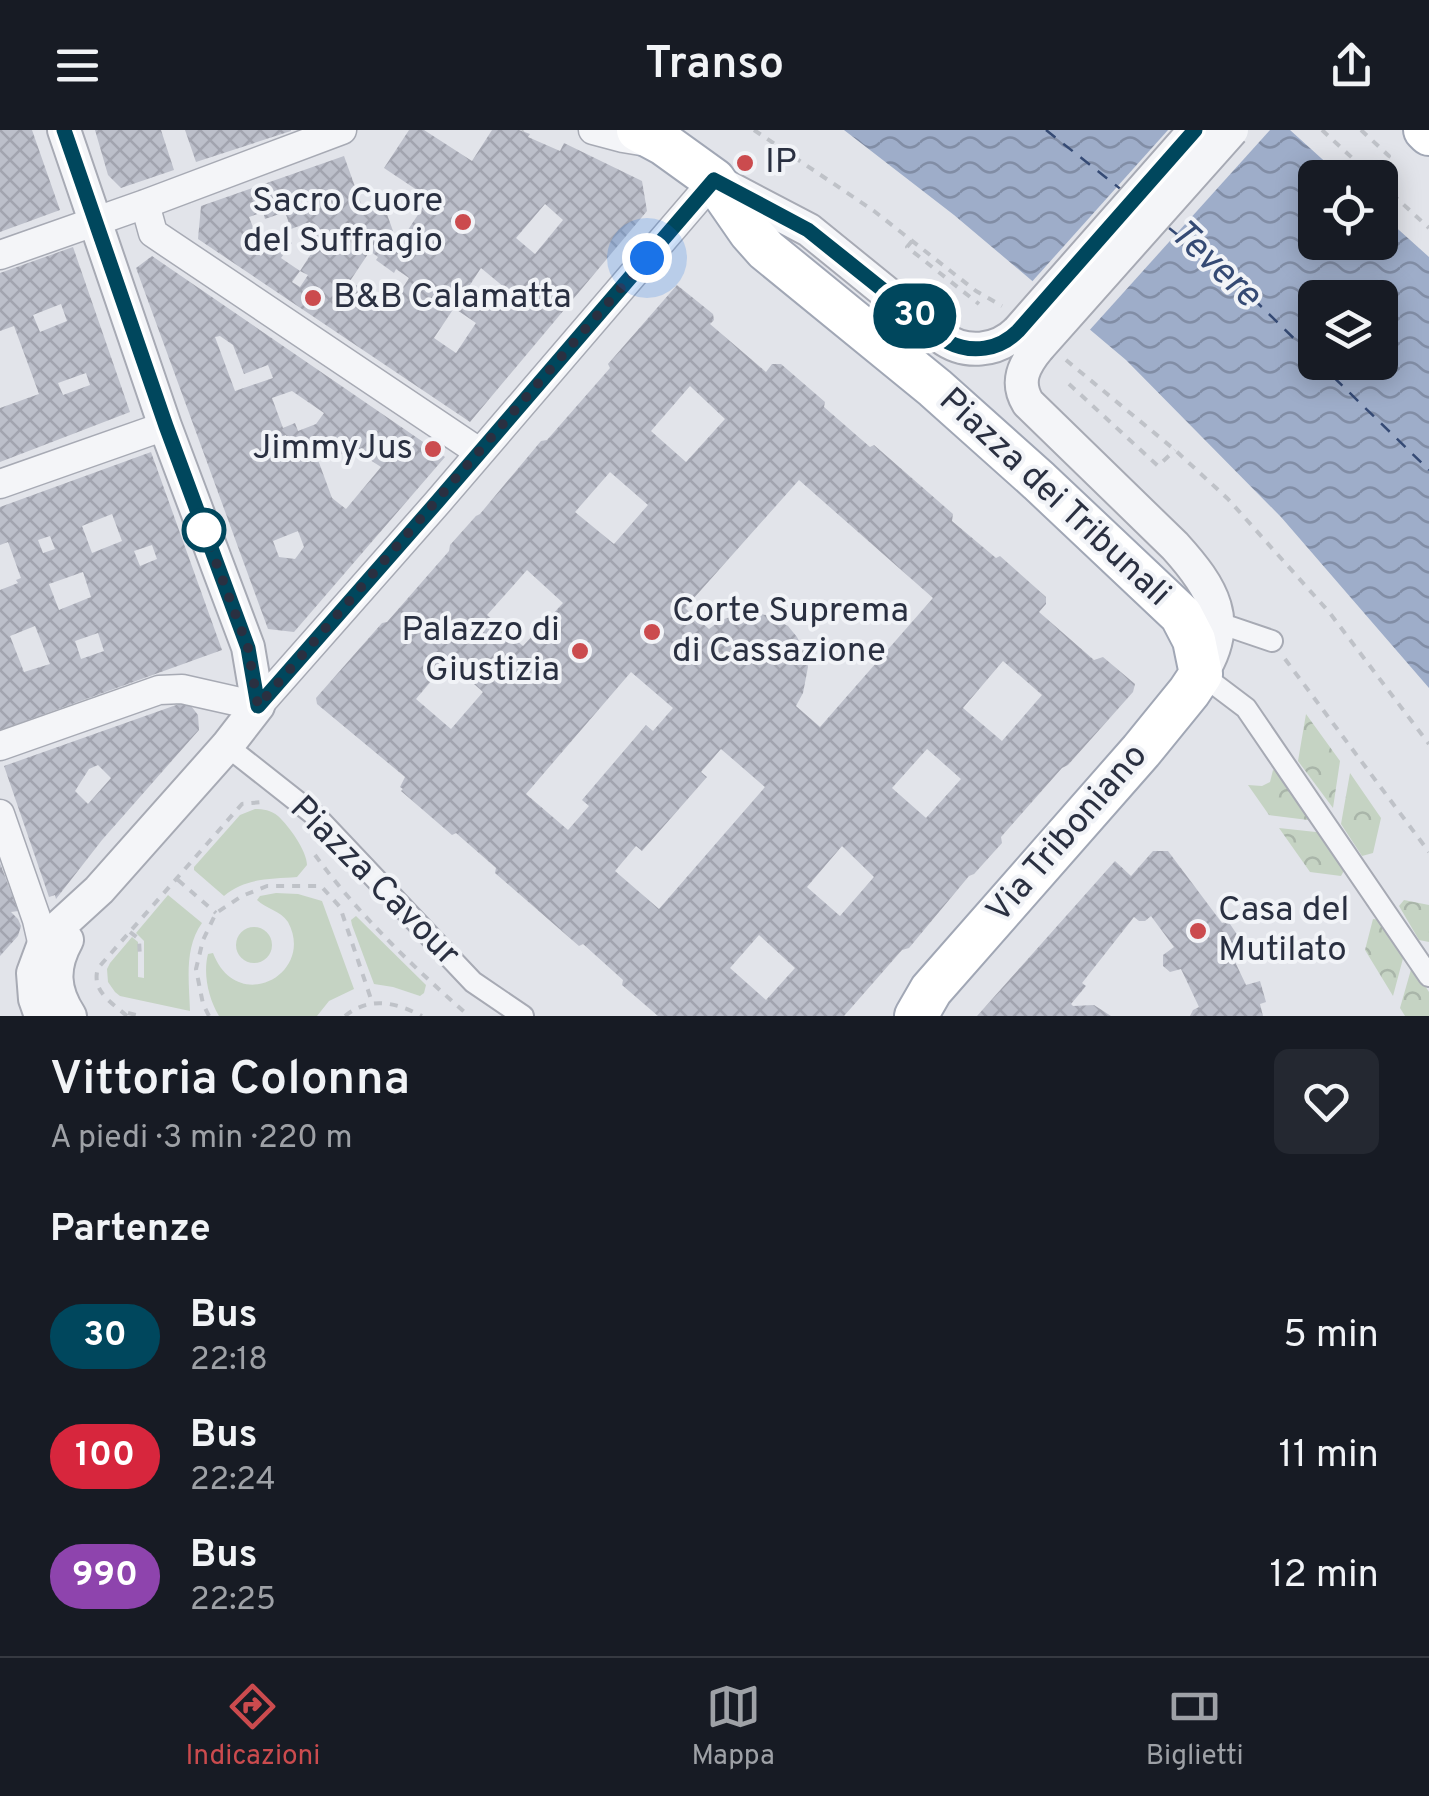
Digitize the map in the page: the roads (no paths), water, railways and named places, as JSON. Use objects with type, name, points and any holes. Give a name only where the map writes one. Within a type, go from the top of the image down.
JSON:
[{"type":"main road","points":[[651,135],[714,180]]},
{"type":"main road","name":"Piazza dei Tribunali","points":[[714,180],[766,250],[935,388],[1181,614],[1192,632],[1201,674]]},
{"type":"main road","name":"Via Triboniano","points":[[917,1007],[1141,751],[1201,674]]},
{"type":"street","points":[[64,130],[248,648],[258,706]]},
{"type":"street","points":[[0,255],[342,130]]},
{"type":"street","points":[[593,130],[622,138],[651,135]]},
{"type":"street","points":[[1028,339],[1195,130]]},
{"type":"street","points":[[1028,339],[1232,130]]},
{"type":"street","points":[[30,1013],[33,973],[54,929],[99,890],[226,746],[714,180]]},
{"type":"street","name":"Piazza dei Tribunali","points":[[714,180],[808,230],[948,342],[962,348],[981,348],[1028,339],[1021,380],[1028,403],[1185,556],[1210,592],[1219,623]]},
{"type":"street","points":[[145,204],[153,232],[480,452]]},
{"type":"street","points":[[0,484],[166,426]]},
{"type":"street","points":[[1272,641],[1219,623],[1212,656],[1201,674],[1246,708],[1429,976]]},
{"type":"street","points":[[0,746],[159,690],[182,689],[258,706]]},
{"type":"street","name":"Piazza Cavour","points":[[226,746],[316,817],[473,982],[523,1016]]},
{"type":"street","points":[[0,814],[43,946]]},
{"type":"street","points":[[70,1016],[58,994],[56,966],[66,941],[99,890]]},
{"type":"water","name":"Tevere","points":[[844,130],[1290,130],[1323,160],[1298,160],[1298,260],[1398,260],[1398,229],[1429,257],[1429,688],[1281,517],[1126,360],[954,215]]},
{"type":"place","name":"IP","points":[[745,163]]},
{"type":"place","name":"Sacro Cuore del Suffragio","points":[[463,222]]},
{"type":"place","name":"B&B Calamatta","points":[[313,298]]},
{"type":"place","name":"JimmyJus","points":[[433,449]]},
{"type":"place","name":"Corte Suprema di Cassazione","points":[[652,632]]},
{"type":"place","name":"Palazzo di Giustizia","points":[[580,651]]},
{"type":"place","name":"Casa del Mutilato","points":[[1198,931]]}]
